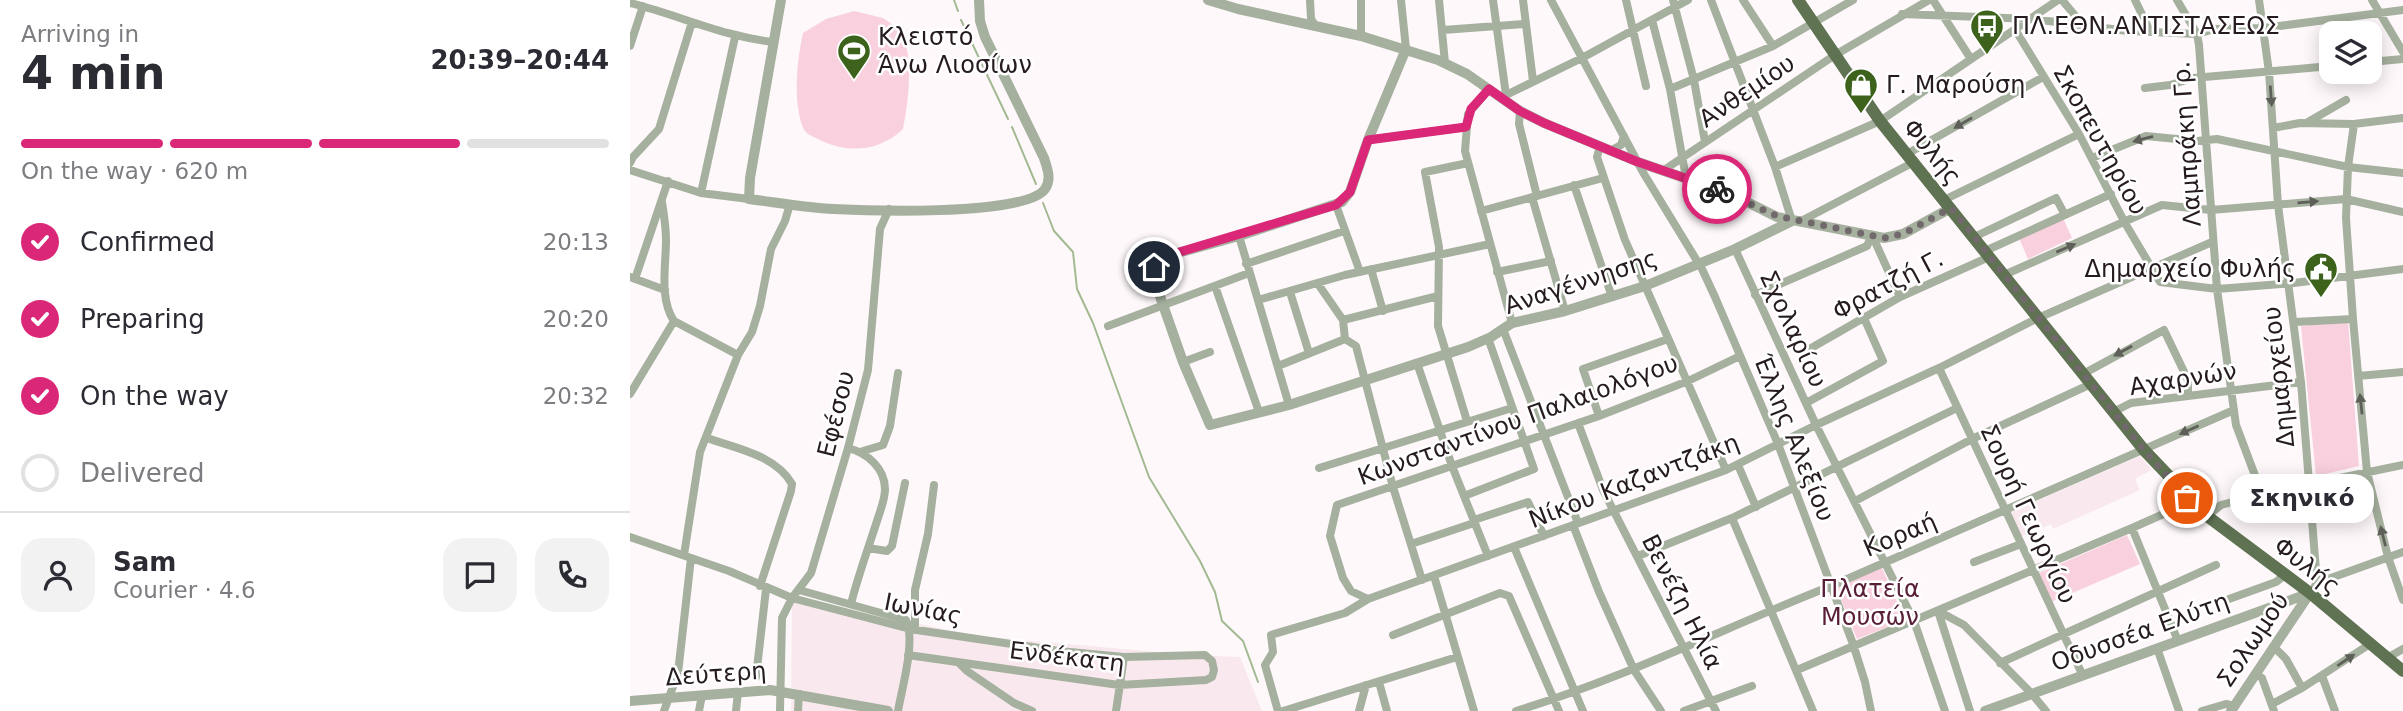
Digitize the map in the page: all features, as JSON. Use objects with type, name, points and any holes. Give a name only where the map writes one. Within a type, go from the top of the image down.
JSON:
[{"type":"main road","name":"Φυλής","points":[[1798,0],[1880,121],[2113,412],[2187,498],[2285,575],[2313,588],[2370,644],[2403,671]]},
{"type":"street","points":[[749,200],[750,178],[781,0]]},
{"type":"street","points":[[630,170],[701,193],[819,208],[986,208],[1033,198],[1048,185],[1049,177],[1044,158],[985,37],[980,21],[979,0]]},
{"type":"street","points":[[1208,0],[1237,4],[1406,49],[1445,63],[1505,97],[1520,111],[1638,162],[1731,194],[1792,221],[1815,220],[1884,238],[1903,234],[1947,204],[2079,134]]},
{"type":"street","points":[[1310,0],[1311,19],[1315,25]]},
{"type":"street","points":[[1361,0],[1361,36]]},
{"type":"street","points":[[1210,352],[1183,362],[1154,279],[1154,267],[1163,257],[1336,205],[1350,192],[1368,140],[1406,49],[1401,0]]},
{"type":"street","points":[[1439,0],[1445,63]]},
{"type":"street","points":[[1493,0],[1505,97]]},
{"type":"street","points":[[1523,0],[1533,81]]},
{"type":"street","name":"Έλλης Αλεξίου","points":[[1551,0],[1638,162],[1698,263],[1740,356],[1778,444],[1832,586],[1865,682],[1871,711]]},
{"type":"street","points":[[1626,0],[1646,86]]},
{"type":"street","points":[[1505,97],[1652,20],[1675,3],[1688,0]]},
{"type":"street","points":[[1711,0],[1792,221]]},
{"type":"street","points":[[1743,0],[1773,46]]},
{"type":"street","points":[[1670,89],[1773,46],[1853,0]]},
{"type":"street","points":[[1931,0],[1945,17],[1970,59]]},
{"type":"street","name":"Ανθεμίου","points":[[1664,170],[1835,55],[1902,14],[1931,0]]},
{"type":"street","points":[[1774,167],[1880,121],[2060,0],[2083,25]]},
{"type":"street","points":[[2135,0],[2150,32]]},
{"type":"street","name":"Λαμπράκη Γρ.","points":[[2177,0],[2197,33],[2203,78],[2217,289],[2234,410],[2240,436],[2262,494]]},
{"type":"street","name":"Δημαρχείου","points":[[2259,0],[2269,72],[2278,205],[2301,382],[2313,588]]},
{"type":"street","points":[[2372,0],[2403,52]]},
{"type":"street","points":[[630,3],[735,37],[774,42]]},
{"type":"street","points":[[1675,3],[1694,80],[1705,142]]},
{"type":"street","points":[[630,46],[643,6]]},
{"type":"street","points":[[1902,14],[2032,19],[2150,32],[2197,33],[2215,29],[2264,28],[2403,10]]},
{"type":"street","points":[[1652,20],[1670,89],[1686,178]]},
{"type":"street","points":[[630,163],[659,129],[692,22]]},
{"type":"street","points":[[1443,30],[1524,24]]},
{"type":"street","name":"Σκοπευτηρίου","points":[[2015,31],[2079,134],[2150,269]]},
{"type":"street","points":[[701,193],[735,37]]},
{"type":"street","points":[[2382,61],[2403,59]]},
{"type":"street","points":[[2145,88],[2170,85],[2193,78],[2319,67]]},
{"type":"street","points":[[1815,220],[2043,77]]},
{"type":"street","points":[[1489,89],[1471,109],[1466,127],[1465,151],[1497,272],[1507,326],[1599,592],[1634,670],[1661,711]]},
{"type":"street","points":[[2306,123],[2346,100]]},
{"type":"street","points":[[1520,111],[1519,124],[1534,197],[1565,310]]},
{"type":"street","points":[[2273,128],[2306,123],[2354,124],[2403,118]]},
{"type":"street","points":[[2354,124],[2346,199],[2353,318],[2367,472],[2388,557],[2403,600]]},
{"type":"street","points":[[1368,140],[1466,127]]},
{"type":"street","points":[[1612,150],[1621,145],[1625,136]]},
{"type":"street","points":[[2092,158],[2147,136],[2197,141],[2217,139],[2348,167],[2403,173]]},
{"type":"street","points":[[1600,146],[1597,157],[1625,240],[1726,470]]},
{"type":"street","points":[[1467,421],[1438,326],[1439,255],[1425,172],[1468,163]]},
{"type":"street","points":[[1481,211],[1603,177]]},
{"type":"street","points":[[665,290],[633,278],[668,181]]},
{"type":"street","points":[[1574,186],[1612,297]]},
{"type":"street","name":"Φρατζή Γ.","points":[[1806,351],[1900,296],[2111,194]]},
{"type":"street","points":[[1974,237],[2056,198],[2065,215]]},
{"type":"street","points":[[2004,275],[2162,205],[2211,210],[2346,199],[2403,212]]},
{"type":"street","points":[[662,202],[666,238],[665,290],[669,314],[674,321],[738,355]]},
{"type":"street","points":[[664,711],[678,673],[687,556],[700,452],[738,355],[752,332],[771,249],[790,204]]},
{"type":"street","points":[[1336,205],[1360,272]]},
{"type":"street","name":"Εφέσου","points":[[872,209],[880,229]]},
{"type":"street","name":"Εφέσου","points":[[792,598],[811,573],[868,370],[880,229],[889,209]]},
{"type":"street","name":"Αναγέννησης","points":[[1183,362],[1210,425],[1289,405],[1447,353],[1488,338],[1507,326],[1645,286],[1735,249],[1792,221]]},
{"type":"street","points":[[1108,326],[1215,286],[1247,268],[1344,231]]},
{"type":"street","points":[[1755,295],[1867,246],[1872,235]]},
{"type":"street","points":[[1872,235],[1900,296]]},
{"type":"street","points":[[1239,236],[1289,405]]},
{"type":"street","name":"Νίκου Καζαντζάκη","points":[[1273,696],[1265,665],[1273,652],[1270,635],[1345,613],[1368,599],[1738,465],[2038,318],[2213,242]]},
{"type":"street","points":[[1258,300],[1360,272],[1490,244]]},
{"type":"street","name":"Σχολαρίου","points":[[1735,249],[1816,425],[1914,621],[1945,711]]},
{"type":"street","points":[[1497,272],[1551,261]]},
{"type":"street","points":[[2150,269],[2160,282],[2217,289],[2288,284],[2403,270]]},
{"type":"street","points":[[1371,270],[1382,311]]},
{"type":"street","points":[[1318,284],[1343,320],[1345,339]]},
{"type":"street","points":[[1215,286],[1259,412]]},
{"type":"street","points":[[1290,292],[1309,353]]},
{"type":"street","points":[[1343,320],[1438,296]]},
{"type":"street","points":[[1806,403],[1883,360],[1864,318]]},
{"type":"street","points":[[2295,323],[2353,318]]},
{"type":"street","points":[[630,394],[674,321]]},
{"type":"street","points":[[1855,501],[2087,379],[2164,330],[2188,380],[2188,394]]},
{"type":"street","points":[[1464,496],[1534,468],[1488,338]]},
{"type":"street","points":[[1278,366],[1345,339]]},
{"type":"street","points":[[1345,339],[1356,346],[1393,486],[1422,580]]},
{"type":"street","points":[[1599,416],[1583,369],[1668,339]]},
{"type":"street","name":"Κωνσταντίνου Παλαιολόγου","points":[[1368,599],[1347,587],[1330,536],[1337,505],[1599,416],[1688,381],[1740,356]]},
{"type":"street","points":[[1418,363],[1451,466],[1488,556]]},
{"type":"street","name":"Σουρή Γεωργίου","points":[[1939,368],[2083,676]]},
{"type":"street","points":[[2358,376],[2403,372]]},
{"type":"street","points":[[876,464],[890,426],[898,373]]},
{"type":"street","name":"Αχαρνών","points":[[2113,412],[2131,403],[2301,382]]},
{"type":"street","points":[[1319,468],[1512,408]]},
{"type":"street","points":[[1638,556],[1731,519],[1957,408]]},
{"type":"street","name":"Κοραή","points":[[1516,711],[1575,693],[1634,670],[2234,410]]},
{"type":"street","name":"Βενέζη Ηλία","points":[[1578,423],[1613,510],[1716,711]]},
{"type":"street","points":[[707,438],[771,463],[790,480],[792,487],[763,587],[755,677]]},
{"type":"street","points":[[863,452],[883,445]]},
{"type":"street","points":[[848,448],[863,452],[876,464],[885,485],[884,499],[858,574],[851,604]]},
{"type":"street","points":[[1738,465],[1756,507]]},
{"type":"street","points":[[2207,516],[2221,505],[2262,494],[2403,465]]},
{"type":"street","points":[[868,548],[883,551],[892,547],[905,483]]},
{"type":"street","points":[[898,711],[934,485]]},
{"type":"street","points":[[1797,670],[2132,528],[2179,507],[2187,498]]},
{"type":"street","points":[[884,499],[900,510]]},
{"type":"street","points":[[1411,544],[1528,502],[1544,536]]},
{"type":"street","points":[[1731,519],[1813,711]]},
{"type":"street","points":[[2132,528],[2178,641]]},
{"type":"street","name":"Ιωνίας","points":[[630,537],[729,571],[792,598],[913,630],[1059,651],[1124,657],[1205,655],[1210,658],[1214,667]]},
{"type":"street","points":[[1974,562],[2021,544]]},
{"type":"street","points":[[1514,547],[1583,711]]},
{"type":"street","points":[[2313,588],[2403,552]]},
{"type":"street","points":[[2000,663],[2216,565]]},
{"type":"street","points":[[2229,599],[2276,582],[2285,575]]},
{"type":"street","points":[[1434,576],[1474,711]]},
{"type":"street","name":"Οδυσσέα Ελύτη","points":[[1985,711],[2001,708],[2313,588]]},
{"type":"street","name":"Σολωμού","points":[[2233,708],[2313,588]]},
{"type":"street","points":[[799,590],[901,618],[906,620],[913,630]]},
{"type":"street","points":[[1393,635],[1505,593],[1509,596],[1559,711]]},
{"type":"street","points":[[780,711],[781,626],[792,598]]},
{"type":"street","points":[[1938,611],[1964,625],[2032,694],[2043,710]]},
{"type":"street","points":[[1938,611],[1970,711]]},
{"type":"street","points":[[2256,674],[2262,678],[2273,708],[2370,644]]},
{"type":"street","points":[[2274,647],[2286,659],[2302,688]]},
{"type":"street","points":[[2157,648],[2179,711]]},
{"type":"street","points":[[2387,658],[2403,649]]},
{"type":"street","name":"Ενδέκατη","points":[[908,655],[1119,685],[1206,680],[1212,677],[1214,667]]},
{"type":"street","points":[[1116,711],[1124,657]]},
{"type":"street","points":[[1273,696],[1281,711],[1457,657]]},
{"type":"street","points":[[959,663],[1014,703],[1032,711]]},
{"type":"street","points":[[2322,676],[2336,711]]},
{"type":"street","points":[[1379,682],[1387,711]]},
{"type":"street","points":[[1359,711],[1366,685]]},
{"type":"street","points":[[1684,711],[1752,686]]},
{"type":"street","name":"Δεύτερη","points":[[630,701],[780,691],[888,711]]},
{"type":"street","points":[[736,711],[738,692]]},
{"type":"street","points":[[798,711],[799,694]]},
{"type":"street","points":[[699,711],[702,695]]},
{"type":"street","points":[[1273,696],[1295,705]]},
{"type":"street","points":[[2202,711],[2226,704],[2233,708]]},
{"type":"shaded area","points":[[2140,456],[2152,470],[2135,479],[2140,490],[2053,529],[2051,524],[2020,537],[2009,513]]},
{"type":"shaded area","points":[[792,598],[978,636],[1240,657],[1262,711],[791,711]]},
{"type":"green space","name":"Κλειστό Άνω Λιοσίων","points":[[854,11],[883,18],[903,32],[908,56],[909,80],[903,129],[884,142],[862,148],[840,147],[810,135],[802,125],[798,103],[797,79],[803,33],[826,19]]},
{"type":"green space","points":[[2063,218],[2072,238],[2028,259],[2019,238]]},
{"type":"green space","points":[[2348,321],[2359,466],[2316,476],[2301,326]]},
{"type":"green space","points":[[2127,535],[2140,564],[2051,602],[2039,573]]},
{"type":"green space","name":"Πλατεία Μουσών","points":[[1882,568],[1905,620],[1857,639],[1836,587]]},
{"type":"waterway","points":[[954,0],[958,11]]},
{"type":"waterway","points":[[961,20],[1008,119]]},
{"type":"waterway","points":[[1012,127],[1036,184]]},
{"type":"waterway","points":[[1043,203],[1054,231],[1073,252],[1077,289],[1093,323],[1149,477],[1200,561],[1215,592],[1222,621],[1243,641],[1258,682]]},
{"type":"way so far","points":[[1717,189],[1777,216],[1884,238],[1903,234],[1951,208],[2144,450],[2187,498]]},
{"type":"place","name":"ΠΛ.ΕΘΝ.ΑΝΤΙΣΤΑΣΕΩΣ","points":[[1987,56]]},
{"type":"place","name":"Κλειστό Άνω Λιοσίων","points":[[854,81]]},
{"type":"place","name":"Γ. Μαρούση","points":[[1861,115]]},
{"type":"place","name":"Δημαρχείο Φυλής","points":[[2321,299]]},
{"type":"place","name":"Σκηνικό","points":[[2187,498]]},
{"type":"route","points":[[1154,267],[1163,257],[1239,236],[1342,202],[1350,192],[1368,140],[1466,127],[1471,109],[1489,89],[1520,111],[1544,123],[1638,162],[1717,189]]}]
